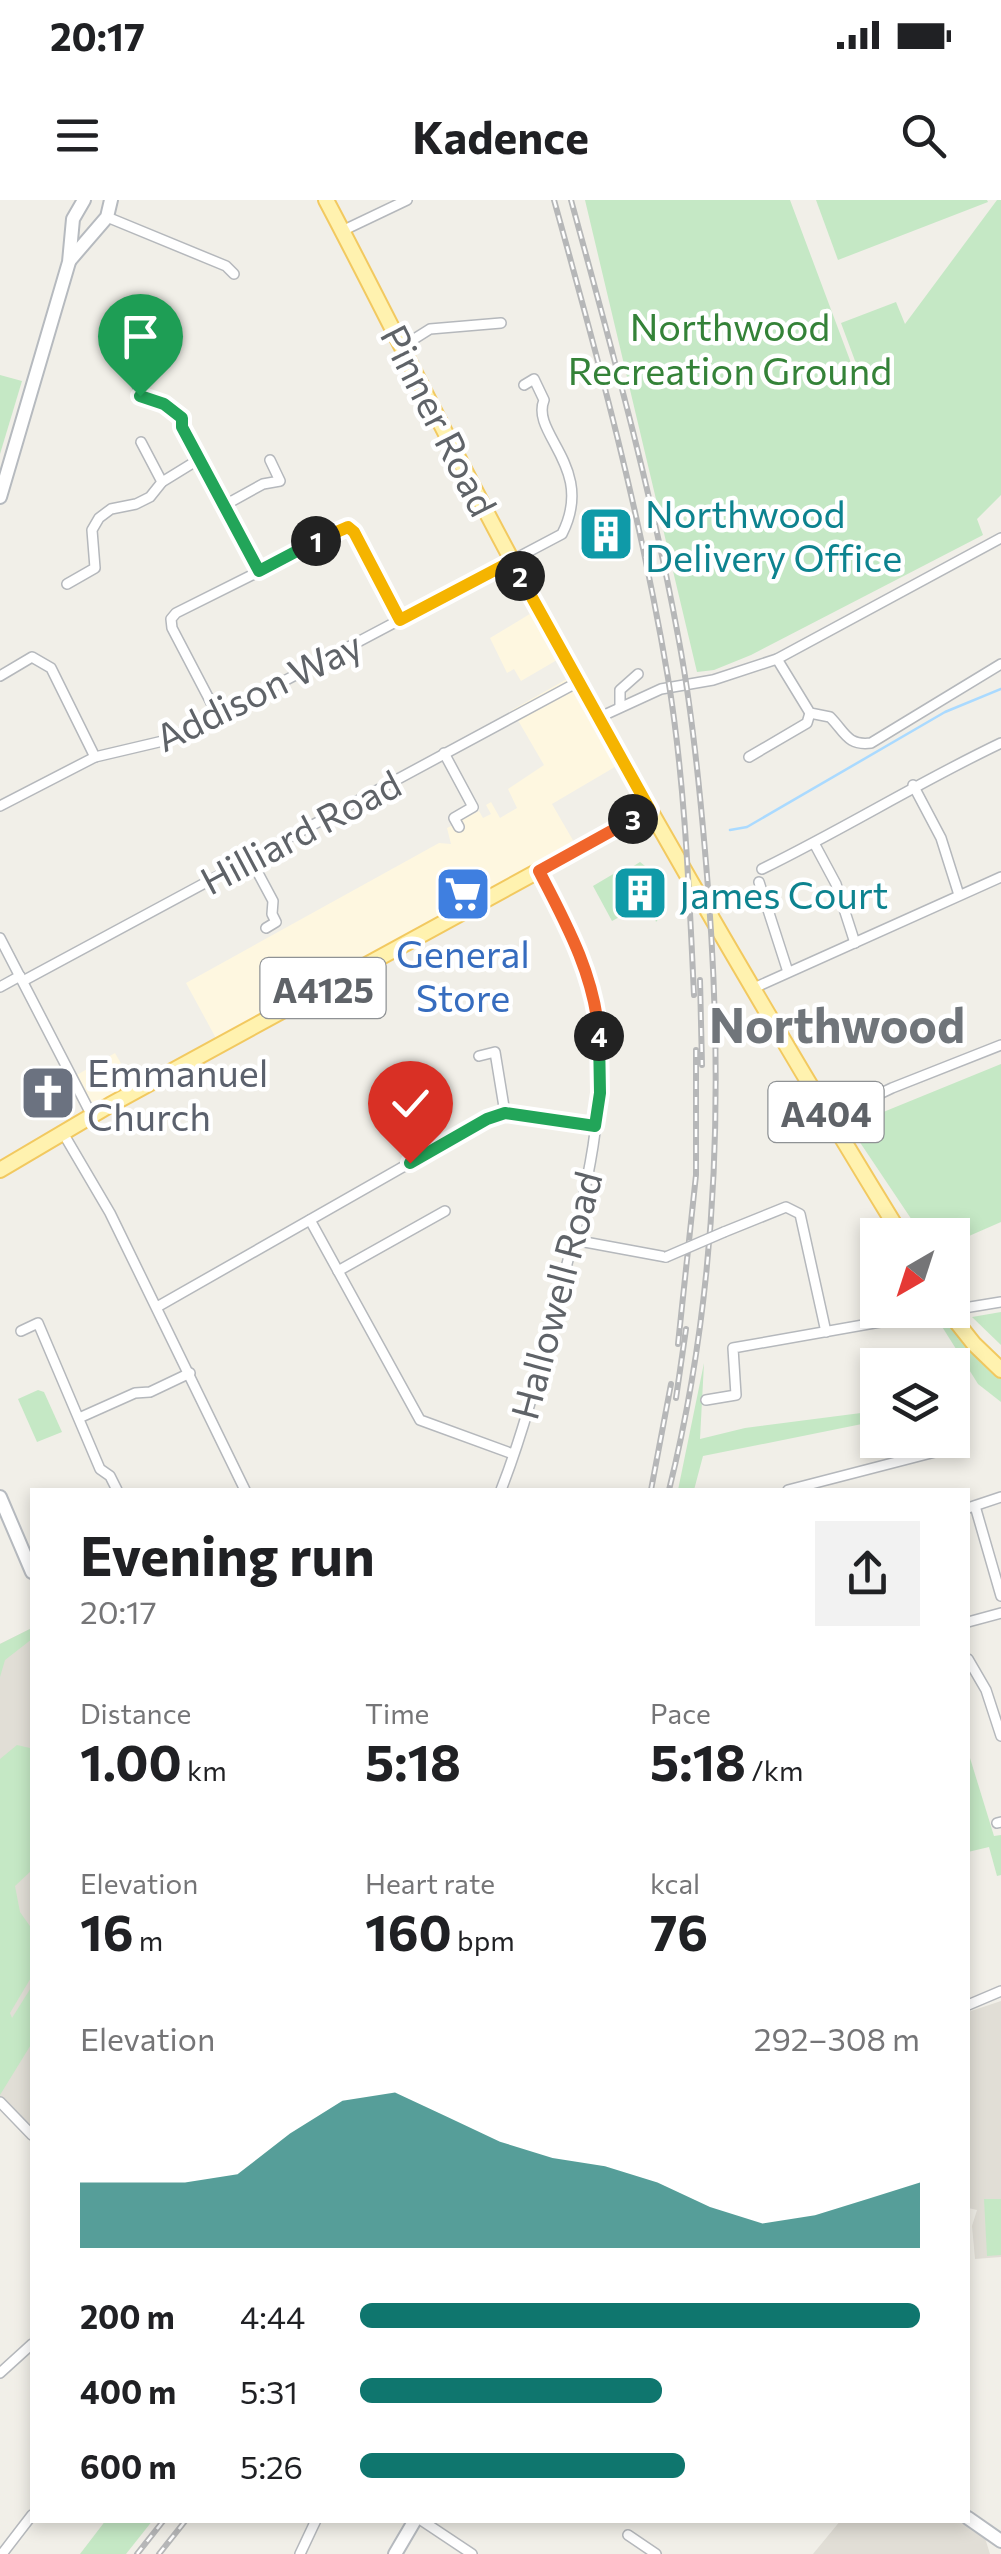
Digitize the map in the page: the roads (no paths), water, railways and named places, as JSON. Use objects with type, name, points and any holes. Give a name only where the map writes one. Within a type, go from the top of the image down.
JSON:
[{"type":"main road","name":"Pinner Road","points":[[326,200],[512,561],[754,988]]},
{"type":"main road","name":"A4125","points":[[0,1170],[650,810]]},
{"type":"main road","name":"A404","points":[[754,988],[891,1218]]},
{"type":"main road","points":[[962,1328],[1001,1370]]},
{"type":"street","points":[[0,498],[69,262],[73,219],[84,200]]},
{"type":"street","points":[[69,262],[106,217],[111,200]]},
{"type":"street","points":[[342,230],[407,200]]},
{"type":"street","points":[[106,217],[226,266],[234,274]]},
{"type":"street","points":[[402,346],[430,329],[500,324]]},
{"type":"street","points":[[134,354],[142,362],[137,384],[140,396],[164,404],[182,418],[182,427],[259,571]]},
{"type":"street","name":"Addison Way","points":[[0,806],[95,758],[163,741],[218,716],[562,534],[574,489],[543,420],[544,400],[534,380],[524,384]]},
{"type":"street","points":[[141,442],[162,482]]},
{"type":"street","points":[[67,584],[95,568],[92,530],[99,518],[110,509],[150,497],[162,482],[201,458]]},
{"type":"street","points":[[225,505],[264,484],[280,481],[270,460]]},
{"type":"street","points":[[218,716],[172,628],[171,619],[259,571],[348,527],[400,620]]},
{"type":"street","points":[[600,717],[661,690],[713,680],[777,659],[1001,538]]},
{"type":"street","points":[[0,676],[32,657],[51,668],[95,758]]},
{"type":"street","points":[[777,659],[810,713],[830,717],[847,740],[860,744],[871,743],[1001,664]]},
{"type":"street","points":[[620,707],[620,690],[638,674]]},
{"type":"street","name":"Hilliard Road","points":[[0,987],[578,682]]},
{"type":"street","points":[[749,757],[806,723],[810,713]]},
{"type":"street","points":[[762,868],[814,843],[913,785],[1001,743]]},
{"type":"street","points":[[444,753],[473,806],[454,818],[459,826]]},
{"type":"street","points":[[913,785],[942,838],[959,896]]},
{"type":"street","points":[[814,843],[836,884],[855,942]]},
{"type":"street","points":[[250,858],[273,901],[276,922],[266,928]]},
{"type":"street","name":"Hallowell Road","points":[[502,1488],[574,1240],[600,1093],[600,1050],[591,987],[572,936],[539,871]]},
{"type":"street","points":[[754,988],[1001,877]]},
{"type":"street","points":[[759,882],[788,972]]},
{"type":"street","points":[[0,938],[92,1116]]},
{"type":"street","points":[[830,1118],[892,1088],[1001,1046]]},
{"type":"street","points":[[479,1056],[496,1052],[505,1113]]},
{"type":"street","points":[[157,1307],[487,1119],[505,1113],[595,1126]]},
{"type":"street","points":[[64,1132],[110,1213],[244,1488]]},
{"type":"street","points":[[574,1240],[666,1257],[778,1209],[795,1209],[800,1214],[826,1332]]},
{"type":"street","points":[[338,1271],[445,1211]]},
{"type":"street","points":[[310,1220],[420,1420],[512,1454]]},
{"type":"street","points":[[970,1307],[1001,1302]]},
{"type":"street","points":[[21,1331],[38,1323],[100,1469],[110,1476],[116,1488]]},
{"type":"street","points":[[706,1400],[736,1395],[733,1348],[860,1326]]},
{"type":"street","points":[[80,1418],[190,1373]]},
{"type":"street","points":[[817,1486],[912,1458]]},
{"type":"street","points":[[1001,1497],[971,1507],[1001,1596]]},
{"type":"street","points":[[0,1498],[30,1567]]},
{"type":"street","points":[[970,1621],[1001,1613]]},
{"type":"street","points":[[970,1662],[986,1690],[1001,1736]]},
{"type":"street","points":[[970,2004],[1001,1992]]},
{"type":"street","points":[[0,2102],[30,2132]]},
{"type":"street","points":[[0,2372],[30,2346]]},
{"type":"street","points":[[2,2554],[30,2518]]},
{"type":"street","points":[[970,2519],[1001,2542]]},
{"type":"street","points":[[300,2554],[315,2523]]},
{"type":"street","points":[[395,2554],[416,2523]]},
{"type":"street","points":[[423,2523],[472,2554]]},
{"type":"street","points":[[628,2536],[656,2554]]},
{"type":"street","points":[[632,2554],[640,2543]]},
{"type":"waterway","points":[[730,830],[747,827],[945,712],[1001,689]]},
{"type":"railway","points":[[554,200],[632,497],[668,678],[682,796],[694,995]]},
{"type":"railway","points":[[571,200],[630,419],[668,585],[684,667],[705,851],[715,1012],[714,1172],[699,1332],[669,1488]]},
{"type":"railway","points":[[700,980],[702,1065]]},
{"type":"railway","points":[[678,1344],[696,1175],[696,1050]]},
{"type":"railway","points":[[676,1398],[686,1329]]},
{"type":"railway","points":[[651,1488],[671,1384]]},
{"type":"railway","points":[[137,2554],[162,2523]]},
{"type":"railway","points":[[159,2554],[184,2523]]},
{"type":"place","name":"Northwood Delivery Office","points":[[606,534]]},
{"type":"place","name":"James Court","points":[[640,893]]},
{"type":"place","name":"General Store","points":[[463,894]]},
{"type":"place","name":"Emmanuel Church","points":[[48,1093]]},
{"type":"district","name":"Northwood","points":[[837,1023]]},
{"type":"park label","name":"Northwood Recreation Ground","points":[[730,347]]}]
